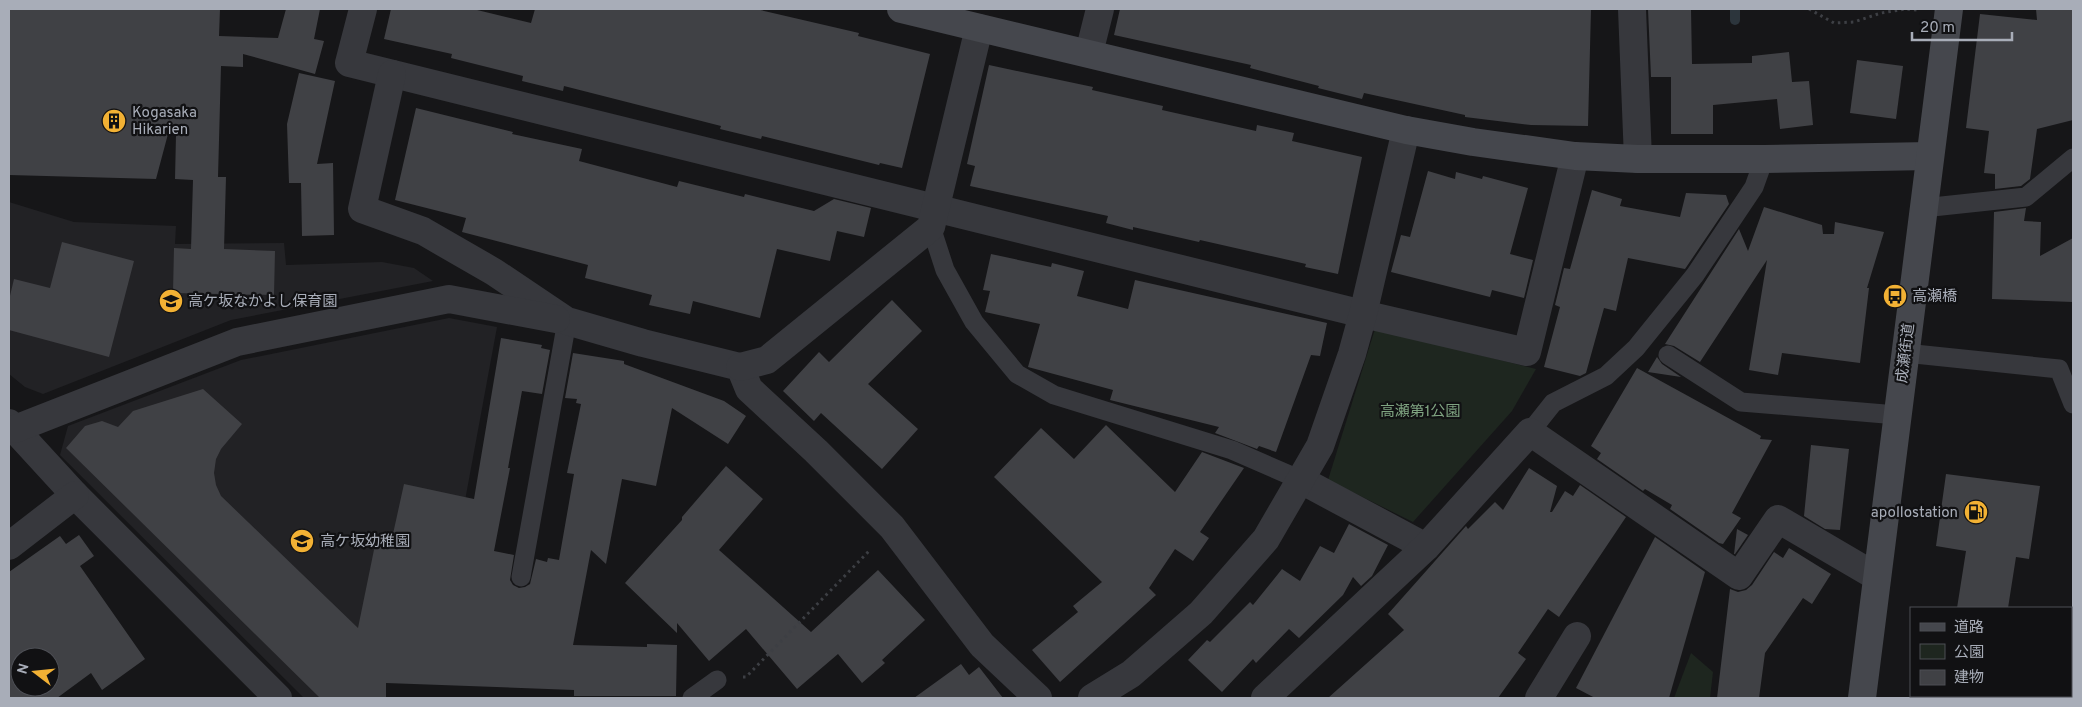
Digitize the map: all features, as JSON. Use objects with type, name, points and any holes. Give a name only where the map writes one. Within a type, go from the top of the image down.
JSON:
[{"type":"street","points":[[363,9],[349,63],[933,217],[1528,352],[1575,156]]},
{"type":"street","points":[[901,9],[1406,130],[1472,142],[1575,156],[1638,159],[1930,156]]},
{"type":"street","points":[[1089,53],[1100,9]]},
{"type":"street","points":[[1632,9],[1638,159]]},
{"type":"street","name":"成瀬街道","points":[[1862,698],[1930,156],[1937,10]]},
{"type":"street","points":[[278,698],[76,495],[12,426],[237,342],[449,299],[567,321],[643,344],[740,367],[767,360],[933,217],[980,28]]},
{"type":"street","points":[[392,74],[362,209],[423,231],[494,272],[567,321]]},
{"type":"street","points":[[1092,698],[1131,674],[1200,612],[1266,539],[1320,446],[1363,314],[1406,130]]},
{"type":"street","points":[[740,367],[748,389],[816,451],[892,527],[982,645],[1038,698]]},
{"type":"street","points":[[1264,698],[1426,547],[1530,432],[1738,576],[1778,519],[1877,577]]},
{"type":"street","points":[[1301,480],[1426,547]]},
{"type":"street","points":[[9,546],[76,495]]},
{"type":"street","points":[[1539,698],[1577,636]]},
{"type":"lane","points":[[1923,208],[2026,197],[2073,158]]},
{"type":"lane","points":[[1530,432],[1553,403],[1606,376],[1636,348],[1695,275],[1754,187],[1764,159]]},
{"type":"lane","points":[[933,217],[945,270],[974,322],[1017,374],[1054,395],[1232,450],[1301,480]]},
{"type":"lane","points":[[521,577],[567,321]]},
{"type":"lane","points":[[1905,353],[2059,370],[2073,404]]},
{"type":"lane","points":[[1668,356],[1741,402],[1897,415]]},
{"type":"lane","points":[[692,698],[716,680]]},
{"type":"path","points":[[1809,9],[1834,24],[1854,22],[1881,13],[1906,9],[1937,10]]},
{"type":"path","points":[[716,680],[746,676],[892,527]]},
{"type":"shaded area","name":"高ケ坂なかよし保育園","points":[[9,202],[74,222],[176,226],[175,244],[284,243],[286,265],[382,262],[414,268],[433,281],[231,320],[43,394],[25,387],[9,374]]},
{"type":"shaded area","name":"高ケ坂幼稚園","points":[[449,318],[497,327],[441,631],[363,627],[340,698],[304,698],[60,455],[68,426],[241,360]]},
{"type":"green space","name":"高瀬第1公園","points":[[1375,329],[1536,369],[1512,411],[1413,522],[1328,480]]},
{"type":"green space","points":[[1691,653],[1713,672],[1710,698],[1674,698]]},
{"type":"building","name":"Kogasaka Hikarien","points":[[9,9],[220,9],[219,36],[278,38],[286,9],[320,9],[314,39],[324,41],[315,74],[243,54],[243,67],[221,66],[218,177],[226,177],[224,249],[275,251],[274,295],[173,293],[174,248],[191,249],[193,180],[175,179],[176,135],[168,134],[156,179],[9,175]]},
{"type":"building","points":[[391,9],[473,9],[531,23],[535,9],[756,9],[859,33],[858,36],[930,54],[902,168],[880,163],[879,165],[762,136],[761,139],[720,129],[721,126],[564,86],[563,91],[522,81],[523,76],[451,58],[452,54],[384,39]]},
{"type":"building","points":[[1120,9],[1591,9],[1588,126],[1531,125],[1465,117],[1465,115],[1364,93],[1362,99],[1318,88],[1319,86],[1250,68],[1251,65],[1114,35]]},
{"type":"building","points":[[1648,9],[1691,9],[1692,64],[1752,63],[1752,56],[1789,52],[1792,82],[1809,81],[1813,125],[1780,129],[1777,99],[1713,105],[1713,134],[1671,134],[1671,77],[1651,77]]},
{"type":"building","points":[[2036,9],[2073,9],[2073,120],[2037,129],[2030,179],[2021,186],[1995,189],[1995,174],[1984,173],[1989,131],[1966,128],[1980,14],[2037,20]]},
{"type":"building","points":[[1857,60],[1903,66],[1896,119],[1850,113]]},
{"type":"building","points":[[989,65],[1093,87],[1092,90],[1163,106],[1162,110],[1256,131],[1257,125],[1294,133],[1292,141],[1362,157],[1338,274],[1305,267],[1306,264],[1200,240],[1199,242],[1133,227],[1133,230],[1106,223],[1108,216],[970,186],[975,166],[967,164]]},
{"type":"building","points":[[299,73],[335,81],[317,164],[333,163],[334,235],[302,236],[301,183],[289,183],[287,124]]},
{"type":"building","points":[[416,108],[513,132],[512,134],[582,149],[579,161],[677,187],[679,181],[744,197],[745,194],[814,211],[834,199],[871,208],[864,237],[837,231],[830,261],[777,249],[760,318],[693,301],[690,314],[649,305],[652,295],[585,278],[588,265],[462,232],[466,218],[395,200]]},
{"type":"building","points":[[1428,171],[1455,179],[1456,172],[1482,179],[1483,176],[1528,188],[1510,254],[1533,260],[1524,298],[1492,290],[1490,297],[1391,272],[1401,235],[1410,237]]},
{"type":"building","points":[[1592,190],[1622,199],[1620,206],[1680,217],[1686,193],[1726,195],[1729,204],[1685,269],[1628,258],[1616,311],[1604,308],[1586,373],[1580,376],[1544,367],[1560,307],[1555,305],[1564,268],[1570,269]]},
{"type":"building","points":[[1764,207],[1822,225],[1823,234],[1834,234],[1835,222],[1884,232],[1867,288],[1869,288],[1860,363],[1782,353],[1778,375],[1749,370],[1767,260],[1700,362],[1674,346],[1665,344],[1739,229],[1748,251]]},
{"type":"building","points":[[2026,208],[2024,221],[2041,222],[2040,256],[2073,238],[2073,302],[1992,299],[1994,212]]},
{"type":"building","points":[[62,242],[134,261],[109,357],[9,330],[9,300],[14,279],[50,288]]},
{"type":"building","points":[[991,254],[1051,267],[1052,263],[1084,271],[1077,296],[1128,309],[1135,280],[1327,323],[1320,356],[1311,355],[1276,452],[1259,446],[1257,449],[1215,433],[1219,427],[1110,400],[1113,390],[1028,367],[1040,324],[985,312],[990,291],[983,290]]},
{"type":"building","points":[[892,300],[922,331],[868,384],[918,429],[882,469],[821,413],[814,421],[783,391],[819,352],[829,362]]},
{"type":"building","points":[[501,338],[542,345],[541,348],[550,350],[542,394],[522,391],[494,551],[514,555],[510,580],[513,585],[519,588],[530,584],[536,559],[547,562],[548,558],[559,560],[574,474],[567,473],[581,404],[576,403],[577,399],[565,398],[573,353],[624,361],[624,364],[724,401],[746,416],[728,444],[672,408],[656,486],[622,479],[606,564],[591,550],[573,645],[647,647],[647,644],[677,645],[676,696],[574,696],[574,690],[386,683],[386,698],[320,698],[66,448],[85,426],[102,421],[118,427],[133,411],[203,389],[242,424],[221,449],[216,459],[214,473],[216,485],[221,496],[358,628],[376,540],[391,543],[404,484],[474,499]]},
{"type":"building","points":[[1657,357],[1662,364],[1681,377],[1648,372]]},
{"type":"building","points":[[1637,368],[1761,436],[1760,439],[1772,440],[1732,513],[1741,518],[1723,544],[1670,509],[1672,505],[1645,489],[1643,491],[1597,459],[1601,453],[1591,446]]},
{"type":"building","points":[[1106,425],[1175,492],[1202,452],[1244,468],[1200,532],[1209,538],[1193,561],[1175,549],[1149,588],[1156,595],[1060,682],[1032,650],[1078,612],[1073,606],[1102,582],[994,477],[1041,428],[1074,459]]},
{"type":"building","points":[[1811,445],[1849,449],[1840,530],[1825,529],[1804,516]]},
{"type":"building","points":[[726,466],[763,499],[719,550],[811,632],[878,570],[925,620],[882,660],[885,663],[862,683],[838,654],[797,689],[746,629],[709,661],[677,623],[677,633],[625,583],[682,520],[682,517]]},
{"type":"building","points":[[1529,468],[1557,486],[1550,512],[1552,512],[1565,491],[1573,496],[1580,485],[1626,517],[1559,617],[1548,609],[1518,653],[1526,659],[1498,698],[1328,698],[1404,630],[1388,614],[1466,526],[1468,529],[1495,502],[1503,510]]},
{"type":"building","points":[[1946,474],[2040,486],[2029,559],[2016,557],[2008,607],[1957,607],[1966,551],[1936,546]]},
{"type":"building","points":[[1349,524],[1388,545],[1372,576],[1361,586],[1353,577],[1343,595],[1299,638],[1289,629],[1256,663],[1253,659],[1222,692],[1188,660],[1207,640],[1210,642],[1250,602],[1253,605],[1282,569],[1300,581],[1320,546],[1334,553]]},
{"type":"building","points":[[1737,529],[1748,535],[1734,554]]},
{"type":"building","points":[[79,535],[94,556],[80,566],[145,659],[102,690],[91,673],[60,696],[60,647],[10,647],[10,697],[58,697],[9,698],[9,572],[60,536],[66,544]]},
{"type":"building","points":[[1655,537],[1705,572],[1669,698],[1595,698],[1576,688]]},
{"type":"building","points":[[1789,548],[1831,574],[1812,604],[1803,598],[1765,653],[1759,698],[1717,698],[1730,589],[1738,592],[1746,590],[1752,585],[1774,552],[1783,558]]},
{"type":"building","points":[[961,664],[969,675],[979,667],[1003,698],[914,698]]},
{"type":"waterway","points":[[1735,9],[1735,20]]},
{"type":"place","name":"Kogasaka Hikarien","points":[[114,121]]},
{"type":"place","name":"高瀬橋","points":[[1895,296]]},
{"type":"place","name":"高ケ坂なかよし保育園","points":[[171,301]]},
{"type":"place","name":"apollostation","points":[[1976,512]]},
{"type":"place","name":"高ケ坂幼稚園","points":[[302,541]]}]
